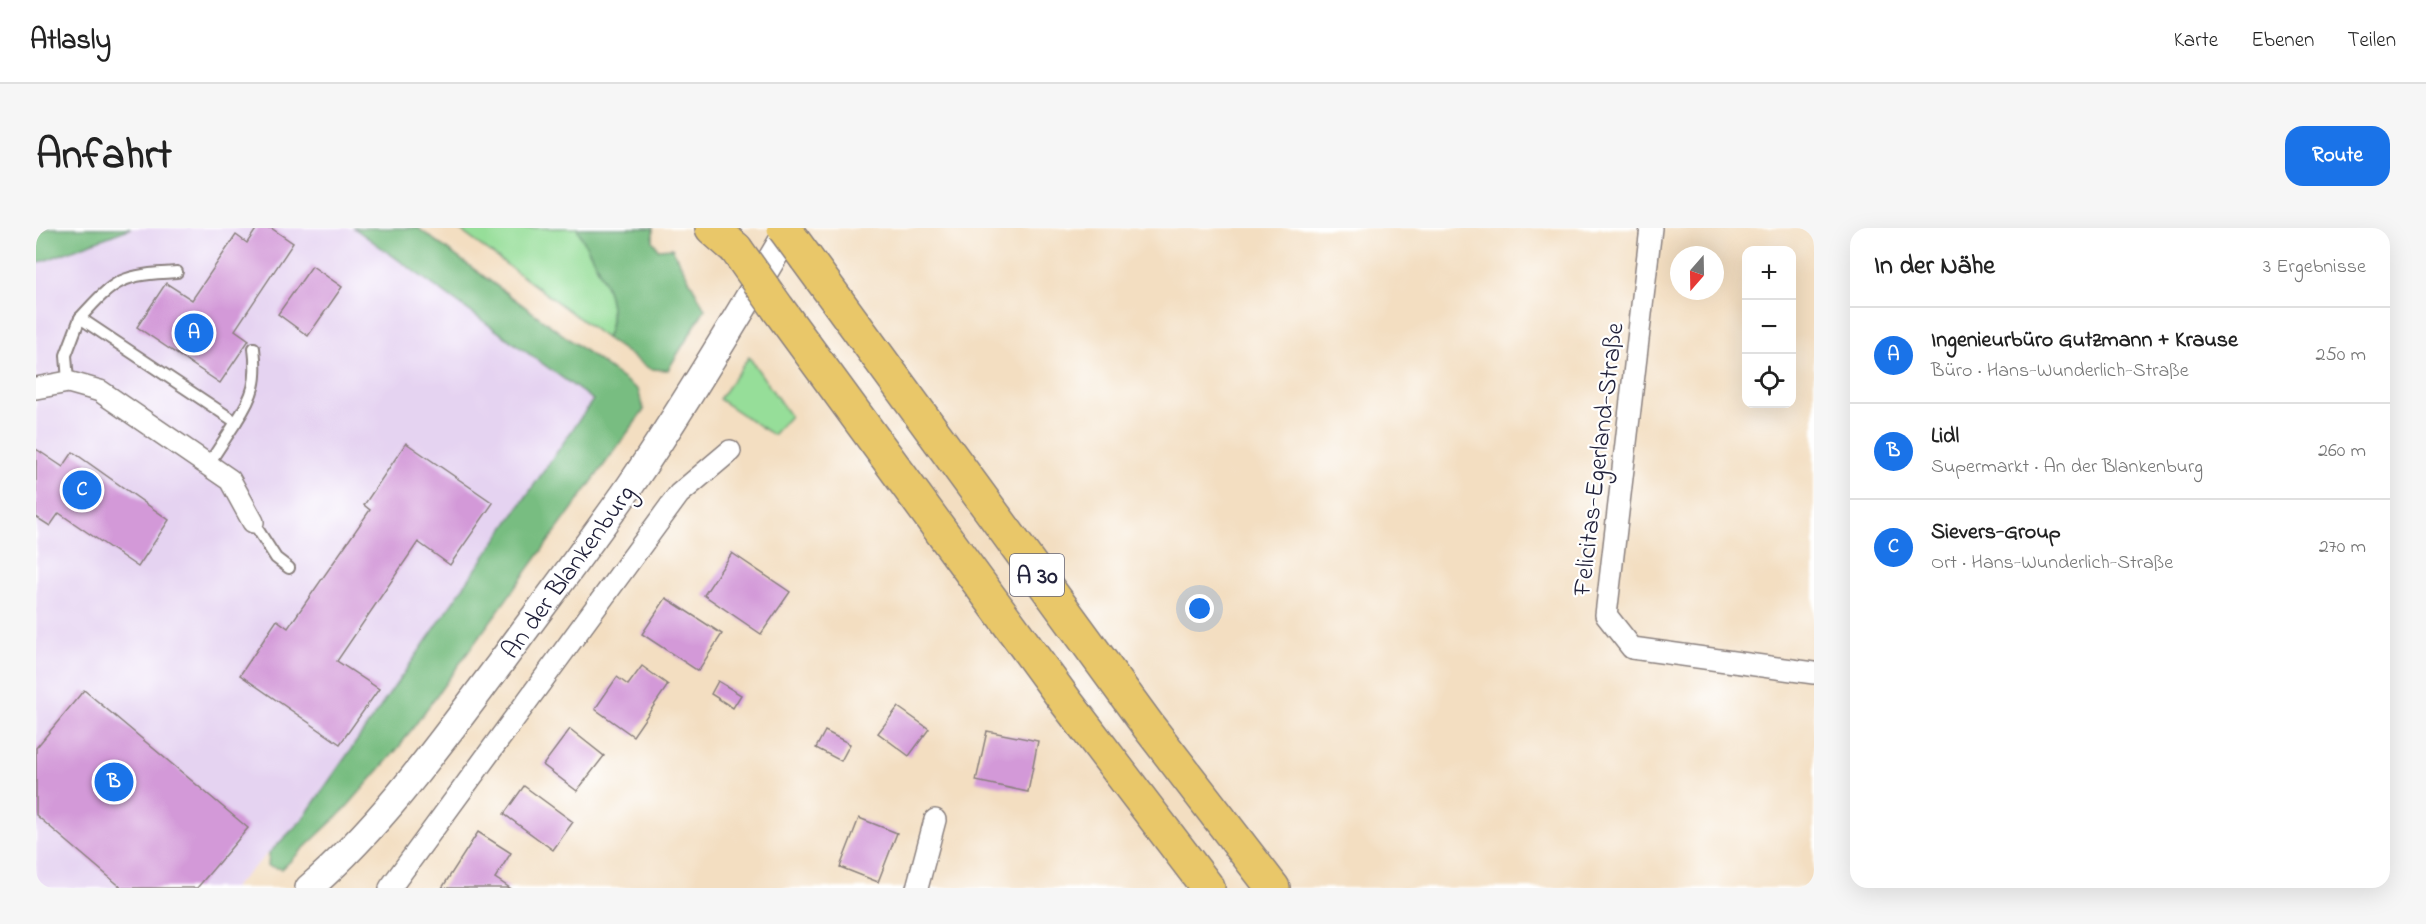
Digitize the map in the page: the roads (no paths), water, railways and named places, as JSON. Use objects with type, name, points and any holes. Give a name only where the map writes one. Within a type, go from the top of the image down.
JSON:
[{"type":"highway","points":[[712,228],[729,239]]},
{"type":"highway","name":"A 30","points":[[784,228],[1149,727],[1274,888]]},
{"type":"highway","name":"A 30","points":[[729,239],[1060,694],[1208,888]]},
{"type":"street","name":"An der Blankenburg","points":[[309,888],[352,846],[416,773],[535,616],[630,485],[726,337],[790,228]]},
{"type":"street","name":"Felicitas-Egerland-Straße","points":[[1651,228],[1606,615],[1632,648],[1814,673]]},
{"type":"street","points":[[36,388],[68,382],[100,391],[230,480],[253,522]]},
{"type":"street","name":"An der Blankenburg","points":[[390,888],[679,494],[729,451]]},
{"type":"street","points":[[917,888],[935,820]]},
{"type":"lane","points":[[68,382],[66,355],[80,318],[106,289],[136,274],[177,272]]},
{"type":"lane","points":[[80,318],[236,422]]},
{"type":"lane","points":[[208,465],[250,401],[257,372],[254,348]]},
{"type":"lane","points":[[253,522],[276,558],[289,567]]},
{"type":"place","name":"Ingenieurbüro Gutzmann + Krause","points":[[194,333]]},
{"type":"place","name":"Sievers-Group","points":[[82,490]]},
{"type":"place","name":"Lidl","points":[[114,782]]}]
